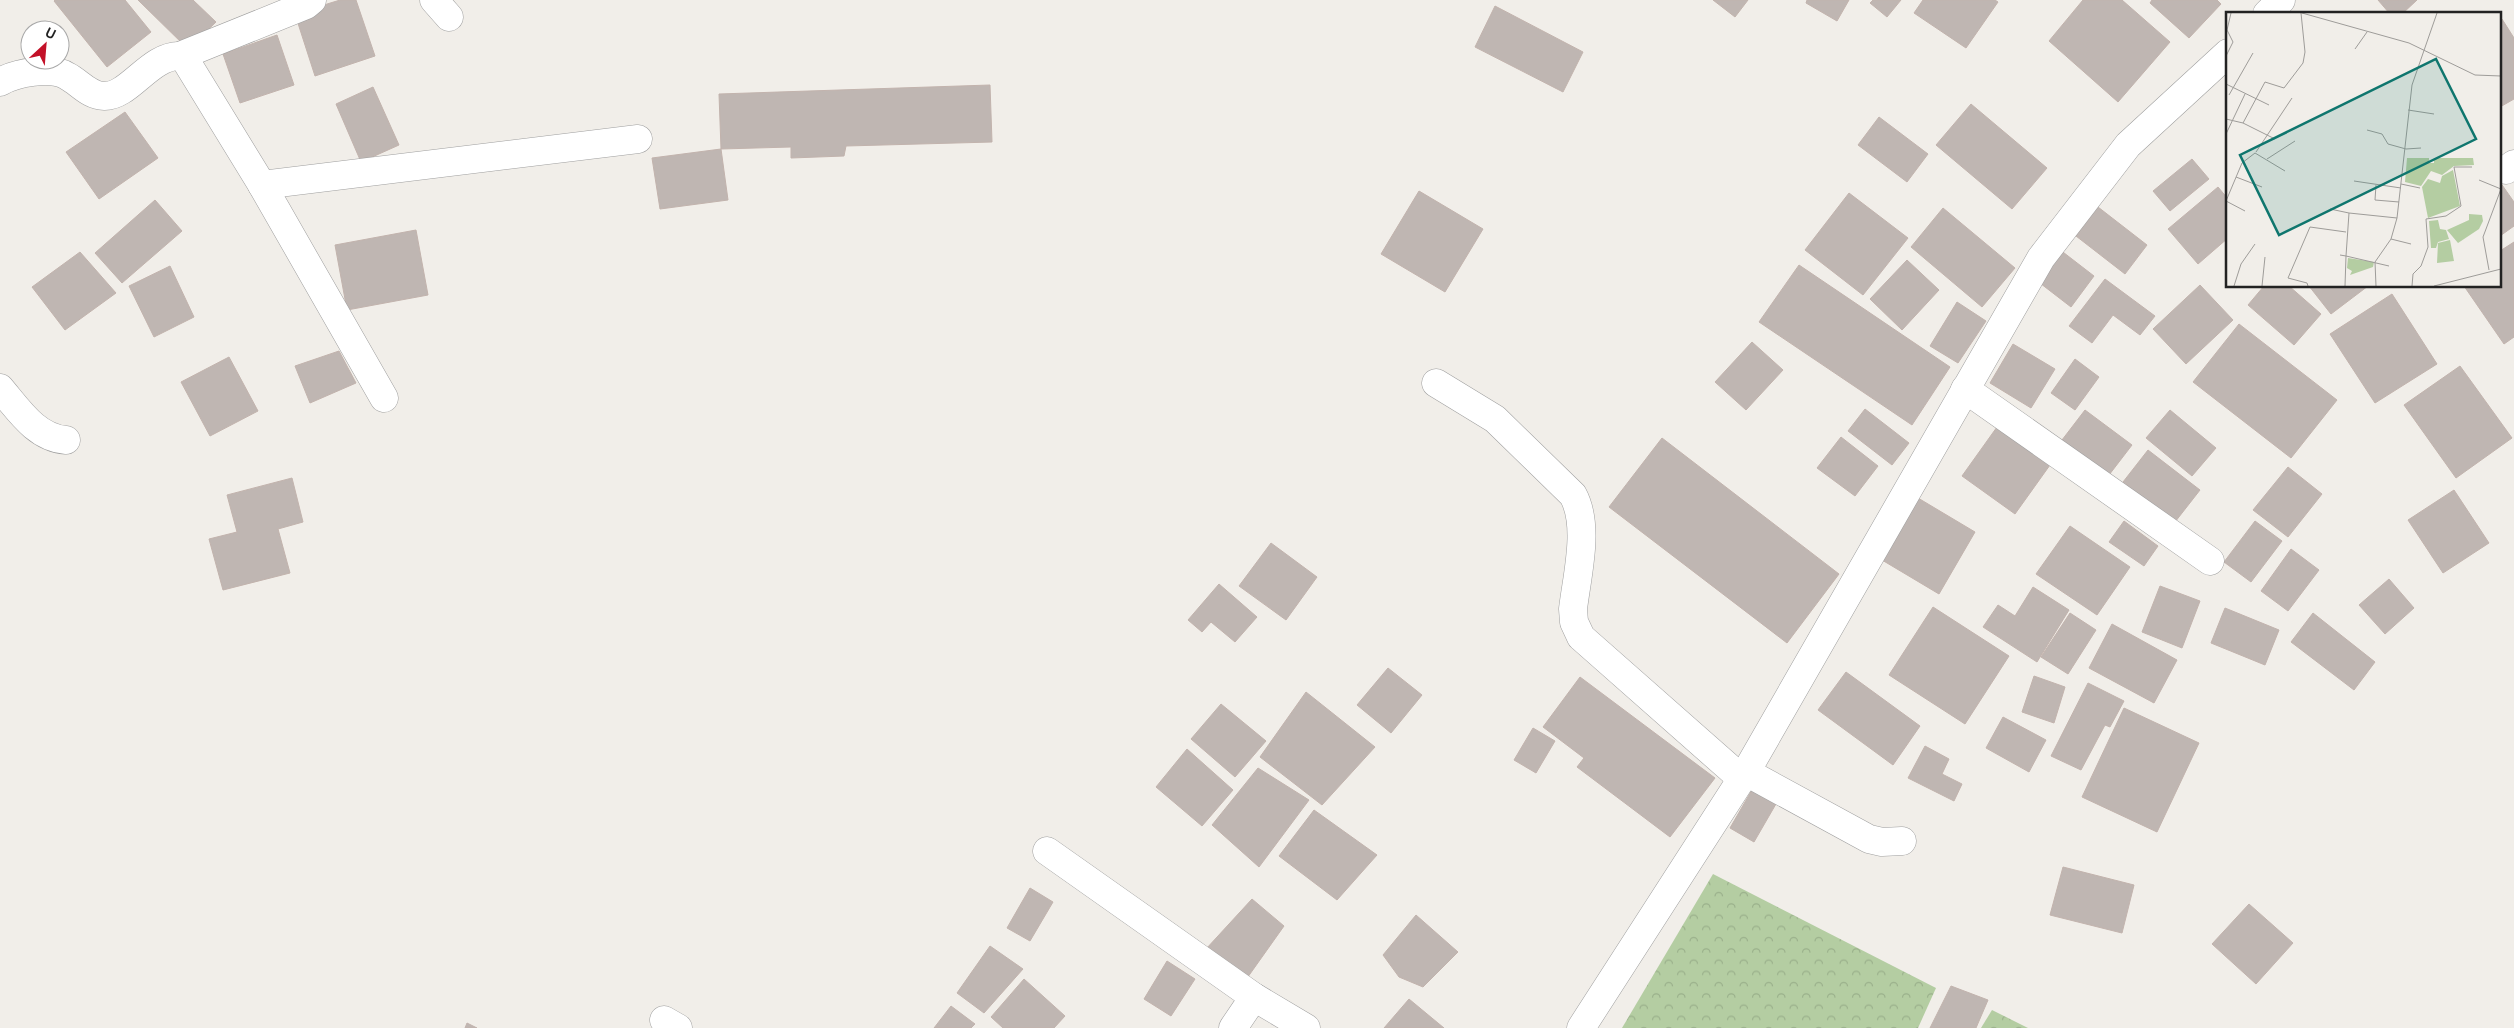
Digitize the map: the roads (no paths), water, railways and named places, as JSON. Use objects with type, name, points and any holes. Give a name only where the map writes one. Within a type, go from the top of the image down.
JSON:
[{"type":"street","points":[[0,82],[33,71],[66,74],[90,92],[103,96],[114,94],[163,59],[180,56],[312,0]]},
{"type":"street","points":[[2269,12],[2281,0]]},
{"type":"street","points":[[1581,1028],[1744,775],[2041,258],[2128,145],[2226,55]]},
{"type":"street","points":[[180,56],[186,61],[262,185],[384,398]]},
{"type":"street","points":[[262,185],[638,139]]},
{"type":"street","points":[[1436,383],[1495,419],[1573,496],[1579,507],[1582,522],[1573,609],[1574,622],[1581,636],[1744,775],[1869,839],[1882,842],[1902,841]]},
{"type":"street","points":[[0,388],[29,423],[48,436],[66,440]]},
{"type":"street","points":[[1965,389],[2210,561]]},
{"type":"street","points":[[1047,851],[1254,998],[1306,1028]]},
{"type":"street","points":[[1233,1028],[1254,998]]}]
